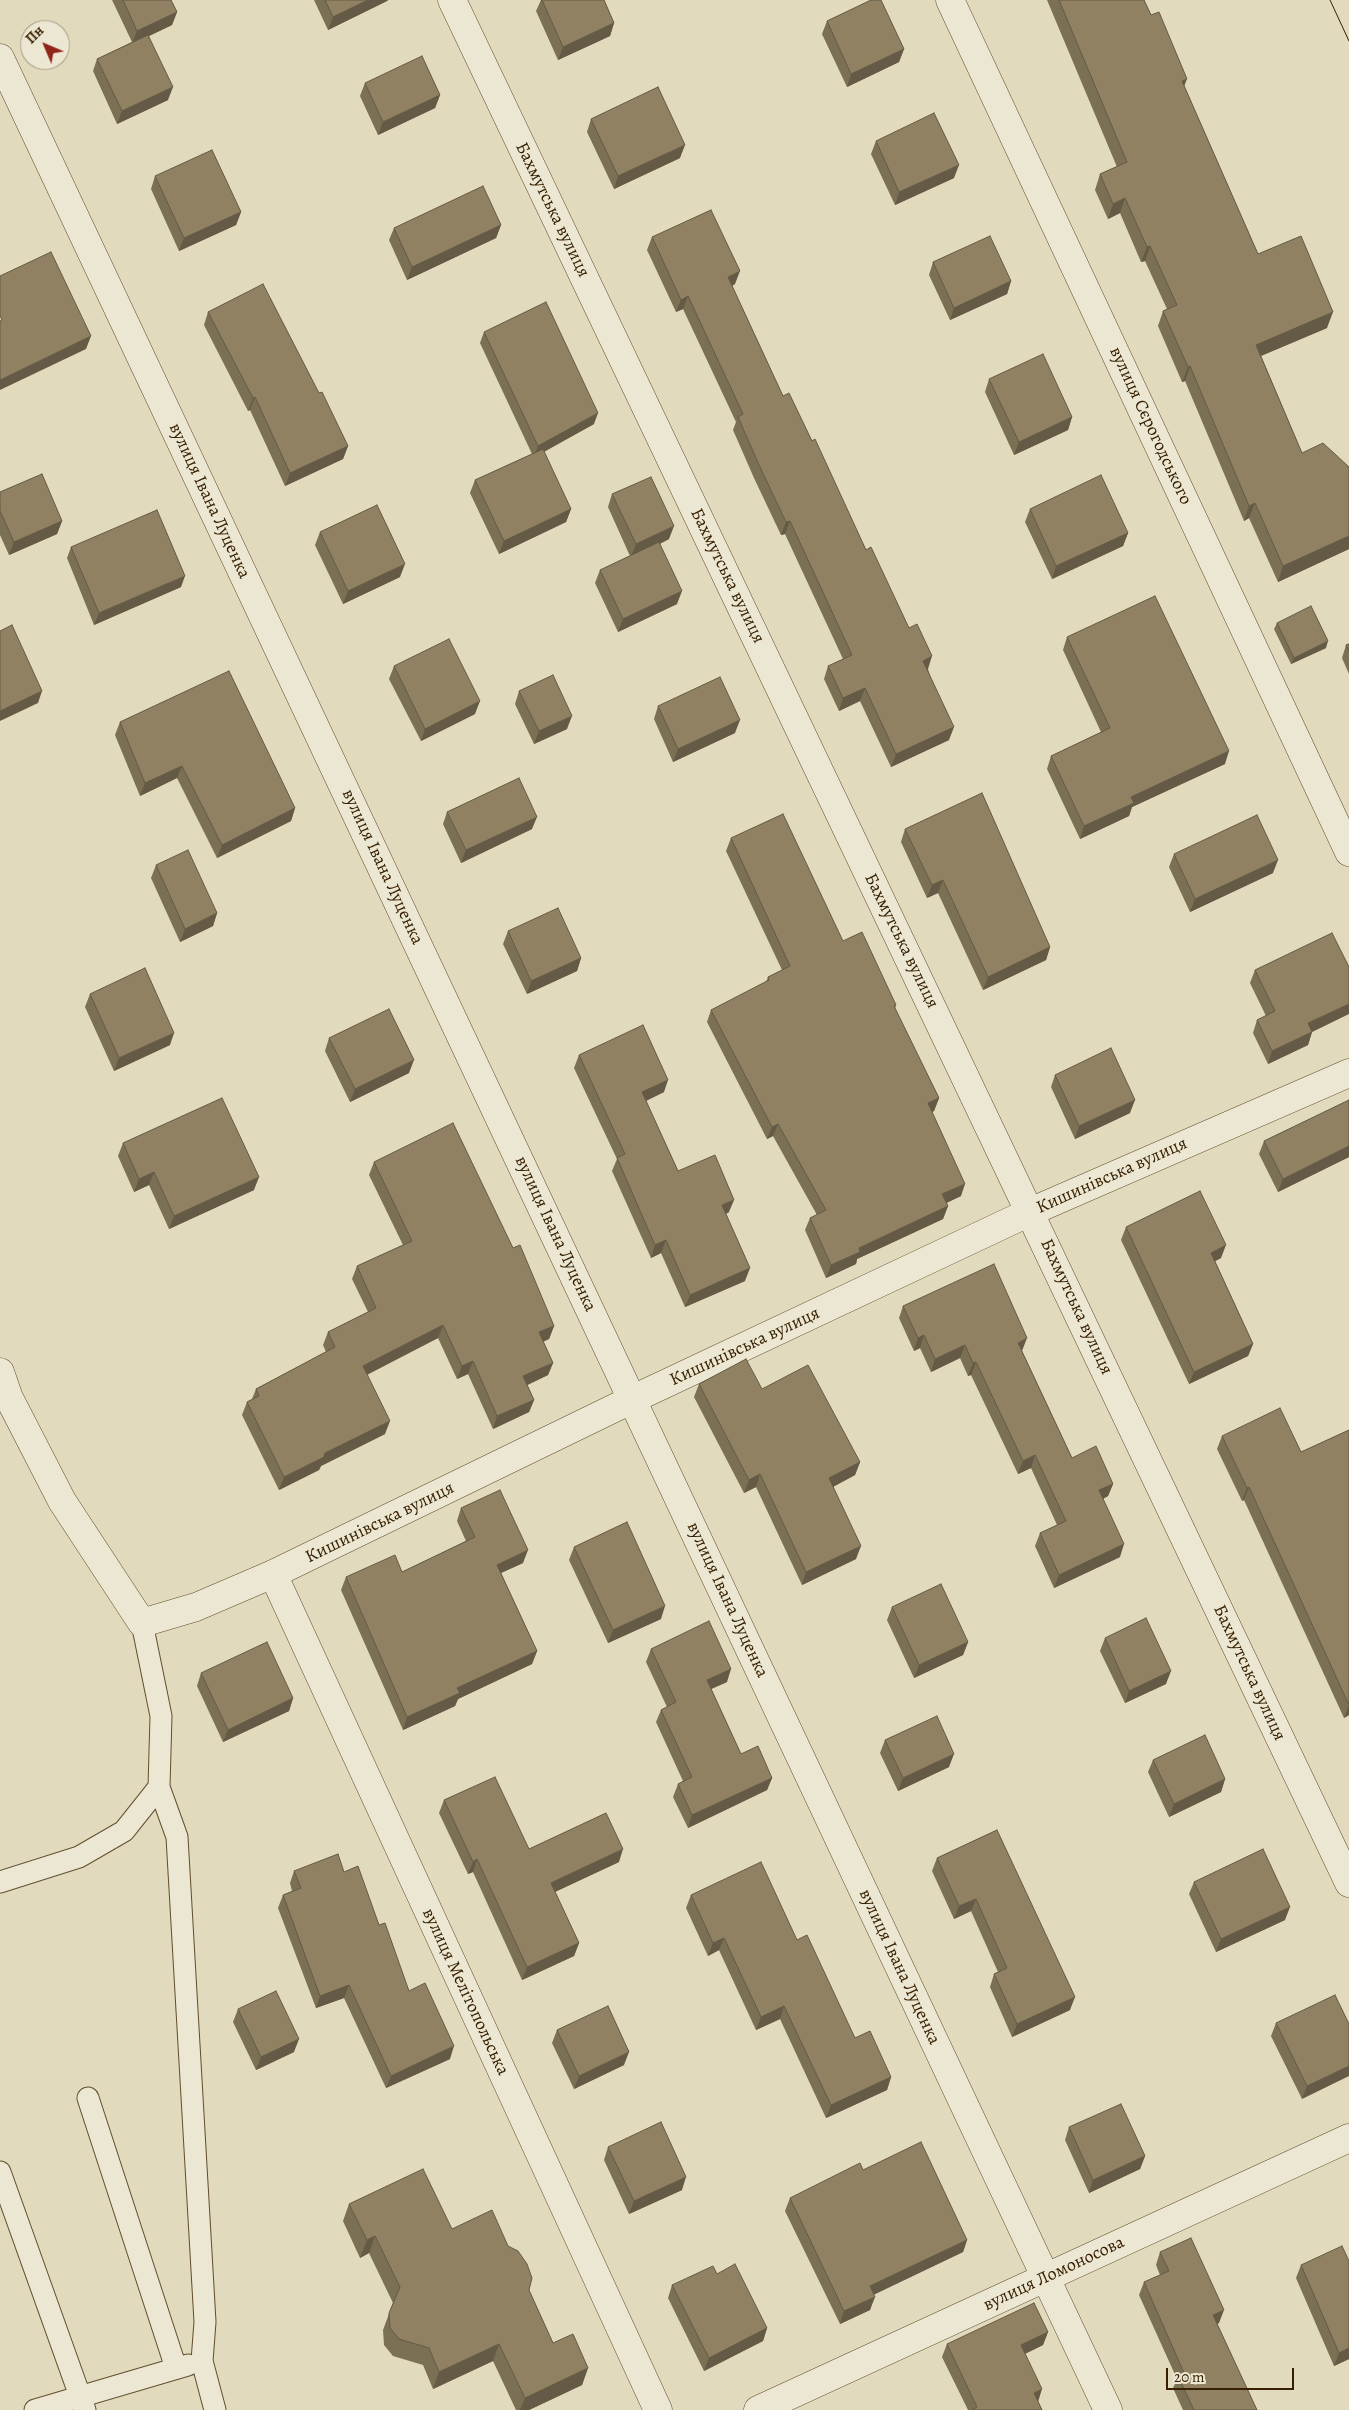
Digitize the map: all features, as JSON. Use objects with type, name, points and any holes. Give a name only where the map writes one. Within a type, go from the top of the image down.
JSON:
[{"type":"street","name":"Бахмутська вулиця","points":[[452,0],[1349,1884]]},
{"type":"street","name":"вулиця Сєрогодського","points":[[950,0],[1349,852]]},
{"type":"street","name":"вулиця Івана Луценка","points":[[0,58],[633,1399],[1044,2278],[1108,2410]]},
{"type":"street","name":"Кишинівська вулиця","points":[[142,1623],[196,1607],[273,1574],[633,1399],[1030,1212],[1349,1073]]},
{"type":"street","points":[[0,1372],[9,1398],[62,1501],[142,1623]]},
{"type":"street","name":"вулиця Мелітопольська","points":[[273,1574],[658,2410]]},
{"type":"street","name":"вулиця Ломоносова","points":[[758,2410],[1349,2138]]},
{"type":"lane","points":[[142,1623],[161,1716],[159,1788],[177,1838],[204,2322],[202,2362],[215,2410]]},
{"type":"lane","points":[[0,1882],[79,1857],[124,1831],[159,1788]]},
{"type":"lane","points":[[88,2098],[176,2368]]},
{"type":"lane","points":[[0,2172],[83,2403]]},
{"type":"lane","points":[[35,2410],[83,2403],[176,2368],[202,2362]]},
{"type":"building","points":[[123,0],[171,0],[177,12],[137,31]]},
{"type":"building","points":[[325,0],[368,0],[333,17]]},
{"type":"building","points":[[542,0],[604,0],[614,23],[563,47]]},
{"type":"building","points":[[871,0],[881,0],[904,49],[851,74],[827,21]]},
{"type":"building","points":[[1059,0],[1144,0],[1151,15],[1159,12],[1187,79],[1182,81],[1258,254],[1301,236],[1333,312],[1256,345],[1302,453],[1323,443],[1349,467],[1349,536],[1283,566],[1255,503],[1249,506],[1190,366],[1188,367],[1163,311],[1177,305],[1150,246],[1147,247],[1125,198],[1113,204],[1100,174],[1127,162]]},
{"type":"building","points":[[148,35],[173,87],[122,111],[97,59]]},
{"type":"building","points":[[422,56],[440,95],[383,122],[365,83]]},
{"type":"building","points":[[658,87],[685,145],[618,176],[591,119]]},
{"type":"building","points":[[934,113],[959,165],[899,192],[876,141]]},
{"type":"building","points":[[212,150],[241,212],[184,238],[155,176]]},
{"type":"building","points":[[483,186],[501,225],[412,267],[394,228]]},
{"type":"building","points":[[711,210],[740,271],[728,277],[783,396],[789,393],[812,441],[815,439],[866,550],[871,547],[909,628],[917,624],[932,656],[923,661],[954,727],[896,754],[865,688],[843,698],[828,666],[852,655],[790,521],[786,522],[759,465],[738,417],[743,414],[688,296],[681,300],[652,237]]},
{"type":"building","points":[[990,236],[1011,281],[954,308],[933,262]]},
{"type":"building","points":[[51,252],[91,336],[0,380],[0,321],[2,320],[0,316],[0,276]]},
{"type":"building","points":[[263,284],[319,393],[322,392],[348,446],[290,473],[255,397],[253,398],[208,312]]},
{"type":"building","points":[[546,302],[598,413],[538,446],[484,332]]},
{"type":"building","points":[[1043,354],[1072,417],[1019,442],[989,379]]},
{"type":"building","points":[[543,449],[571,509],[504,541],[475,480]]},
{"type":"building","points":[[42,474],[62,521],[14,542],[0,511],[0,492]]},
{"type":"building","points":[[1101,475],[1128,533],[1056,566],[1030,509]]},
{"type":"building","points":[[651,477],[674,526],[636,544],[612,494]]},
{"type":"building","points":[[377,505],[405,564],[348,591],[320,532]]},
{"type":"building","points":[[157,510],[185,576],[99,613],[71,547]]},
{"type":"building","points":[[659,542],[682,591],[623,619],[600,570]]},
{"type":"building","points":[[1155,596],[1229,751],[1131,797],[1134,803],[1084,826],[1051,756],[1110,728],[1067,637]]},
{"type":"building","points":[[1311,606],[1328,641],[1294,658],[1277,623]]},
{"type":"building","points":[[12,625],[42,691],[0,711],[0,631]]},
{"type":"building","points":[[449,639],[480,701],[425,729],[394,666]]},
{"type":"building","points":[[229,671],[295,808],[222,845],[182,766],[145,783],[120,722]]},
{"type":"building","points":[[553,675],[572,716],[539,731],[519,691]]},
{"type":"building","points":[[720,677],[740,720],[678,749],[658,706]]},
{"type":"building","points":[[519,778],[537,817],[466,850],[447,812]]},
{"type":"building","points":[[982,793],[1050,947],[988,977],[943,880],[932,885],[905,829]]},
{"type":"building","points":[[783,814],[843,941],[862,932],[896,1005],[894,1006],[939,1098],[928,1103],[965,1184],[942,1194],[948,1206],[859,1248],[860,1252],[831,1265],[810,1218],[826,1210],[778,1124],[772,1127],[711,1010],[769,980],[768,977],[790,966],[731,838]]},
{"type":"building","points":[[1257,815],[1278,860],[1195,899],[1174,854]]},
{"type":"building","points":[[188,850],[217,913],[185,929],[156,865]]},
{"type":"building","points":[[558,908],[581,958],[531,981],[508,931]]},
{"type":"building","points":[[1332,933],[1349,967],[1349,1004],[1308,1023],[1312,1032],[1272,1051],[1257,1020],[1275,1011],[1255,970]]},
{"type":"building","points":[[145,968],[174,1033],[119,1058],[90,994]]},
{"type":"building","points":[[389,1009],[414,1060],[355,1089],[329,1038]]},
{"type":"building","points":[[643,1025],[668,1080],[642,1092],[678,1171],[715,1155],[734,1200],[722,1205],[750,1268],[690,1295],[666,1240],[655,1245],[617,1158],[625,1154],[579,1055]]},
{"type":"building","points":[[1111,1048],[1135,1100],[1079,1126],[1055,1075]]},
{"type":"building","points":[[222,1098],[259,1177],[174,1216],[154,1172],[139,1179],[123,1143]]},
{"type":"building","points":[[1349,1100],[1349,1146],[1283,1179],[1264,1141]]},
{"type":"building","points":[[453,1123],[513,1248],[520,1245],[554,1326],[539,1332],[553,1363],[523,1376],[534,1400],[497,1416],[473,1361],[462,1366],[443,1325],[363,1366],[390,1421],[325,1453],[324,1457],[284,1477],[247,1402],[259,1396],[256,1389],[335,1347],[328,1332],[376,1308],[357,1266],[412,1241],[374,1162]]},
{"type":"building","points":[[1200,1191],[1226,1245],[1211,1253],[1253,1344],[1194,1372],[1126,1227]]},
{"type":"building","points":[[994,1264],[1027,1338],[1018,1343],[1072,1458],[1096,1446],[1113,1484],[1099,1490],[1124,1544],[1059,1575],[1040,1533],[1066,1521],[1035,1455],[1023,1461],[976,1362],[973,1363],[965,1345],[935,1359],[924,1335],[918,1338],[903,1306]]},
{"type":"building","points":[[746,1359],[762,1389],[808,1365],[860,1462],[829,1478],[861,1546],[806,1572],[760,1474],[749,1480],[699,1384]]},
{"type":"building","points":[[1280,1408],[1301,1452],[1349,1430],[1349,1705],[1249,1487],[1247,1488],[1222,1436]]},
{"type":"building","points":[[500,1490],[528,1550],[497,1565],[537,1651],[457,1688],[460,1693],[407,1717],[346,1577],[395,1555],[402,1572],[475,1537],[461,1508]]},
{"type":"building","points":[[627,1522],[665,1606],[613,1630],[574,1547]]},
{"type":"building","points":[[941,1584],[968,1642],[919,1665],[892,1607]]},
{"type":"building","points":[[1146,1618],[1171,1671],[1129,1691],[1105,1638]]},
{"type":"building","points":[[709,1621],[731,1669],[707,1680],[741,1754],[758,1746],[772,1778],[692,1815],[678,1784],[692,1777],[661,1710],[676,1702],[651,1649]]},
{"type":"building","points":[[267,1642],[293,1698],[228,1730],[201,1673]]},
{"type":"building","points":[[937,1716],[954,1754],[903,1778],[885,1740]]},
{"type":"building","points":[[1205,1735],[1225,1779],[1174,1804],[1153,1760]]},
{"type":"building","points":[[495,1777],[529,1849],[606,1813],[623,1849],[551,1883],[579,1943],[527,1967],[477,1859],[473,1862],[444,1800]]},
{"type":"building","points":[[997,1830],[1075,1997],[1017,2024],[994,1974],[1007,1968],[976,1899],[959,1906],[937,1858]]},
{"type":"building","points":[[1263,1849],[1290,1907],[1221,1939],[1194,1882]]},
{"type":"building","points":[[338,1854],[344,1872],[358,1866],[379,1925],[385,1923],[409,1991],[425,1983],[454,2046],[391,2076],[349,1985],[320,1996],[283,1895],[301,1888],[294,1871]]},
{"type":"building","points":[[761,1862],[797,1940],[807,1935],[855,2038],[870,2031],[891,2077],[831,2105],[784,2006],[761,2017],[724,1938],[713,1943],[691,1895]]},
{"type":"building","points":[[276,1991],[299,2039],[261,2057],[238,2009]]},
{"type":"building","points":[[1335,1995],[1349,2024],[1349,2066],[1307,2086],[1276,2023]]},
{"type":"building","points":[[608,2006],[629,2052],[579,2076],[557,2030]]},
{"type":"building","points":[[1121,2104],[1145,2156],[1093,2180],[1069,2127]]},
{"type":"building","points":[[661,2122],[686,2177],[634,2201],[608,2147]]},
{"type":"building","points":[[921,2142],[967,2240],[870,2286],[875,2297],[844,2311],[790,2198],[860,2163],[863,2170]]},
{"type":"building","points":[[423,2169],[452,2229],[492,2210],[508,2246],[518,2251],[527,2264],[532,2278],[529,2290],[553,2343],[573,2334],[588,2368],[525,2398],[499,2344],[439,2372],[429,2348],[399,2339],[390,2328],[389,2313],[400,2287],[375,2236],[367,2240],[349,2204]]},
{"type":"building","points":[[1191,2238],[1224,2310],[1213,2315],[1257,2410],[1194,2410],[1178,2376],[1184,2373],[1144,2282],[1169,2271],[1160,2252]]},
{"type":"building","points":[[1342,2246],[1349,2261],[1349,2348],[1339,2353],[1301,2265]]},
{"type":"building","points":[[735,2264],[767,2328],[709,2358],[672,2285],[713,2266],[717,2274]]},
{"type":"building","points":[[1034,2303],[1048,2332],[1021,2345],[1042,2389],[1034,2393],[1042,2410],[972,2410],[977,2407],[947,2344]]},
{"type":"tram line","points":[[1330,0],[1349,41]]}]
